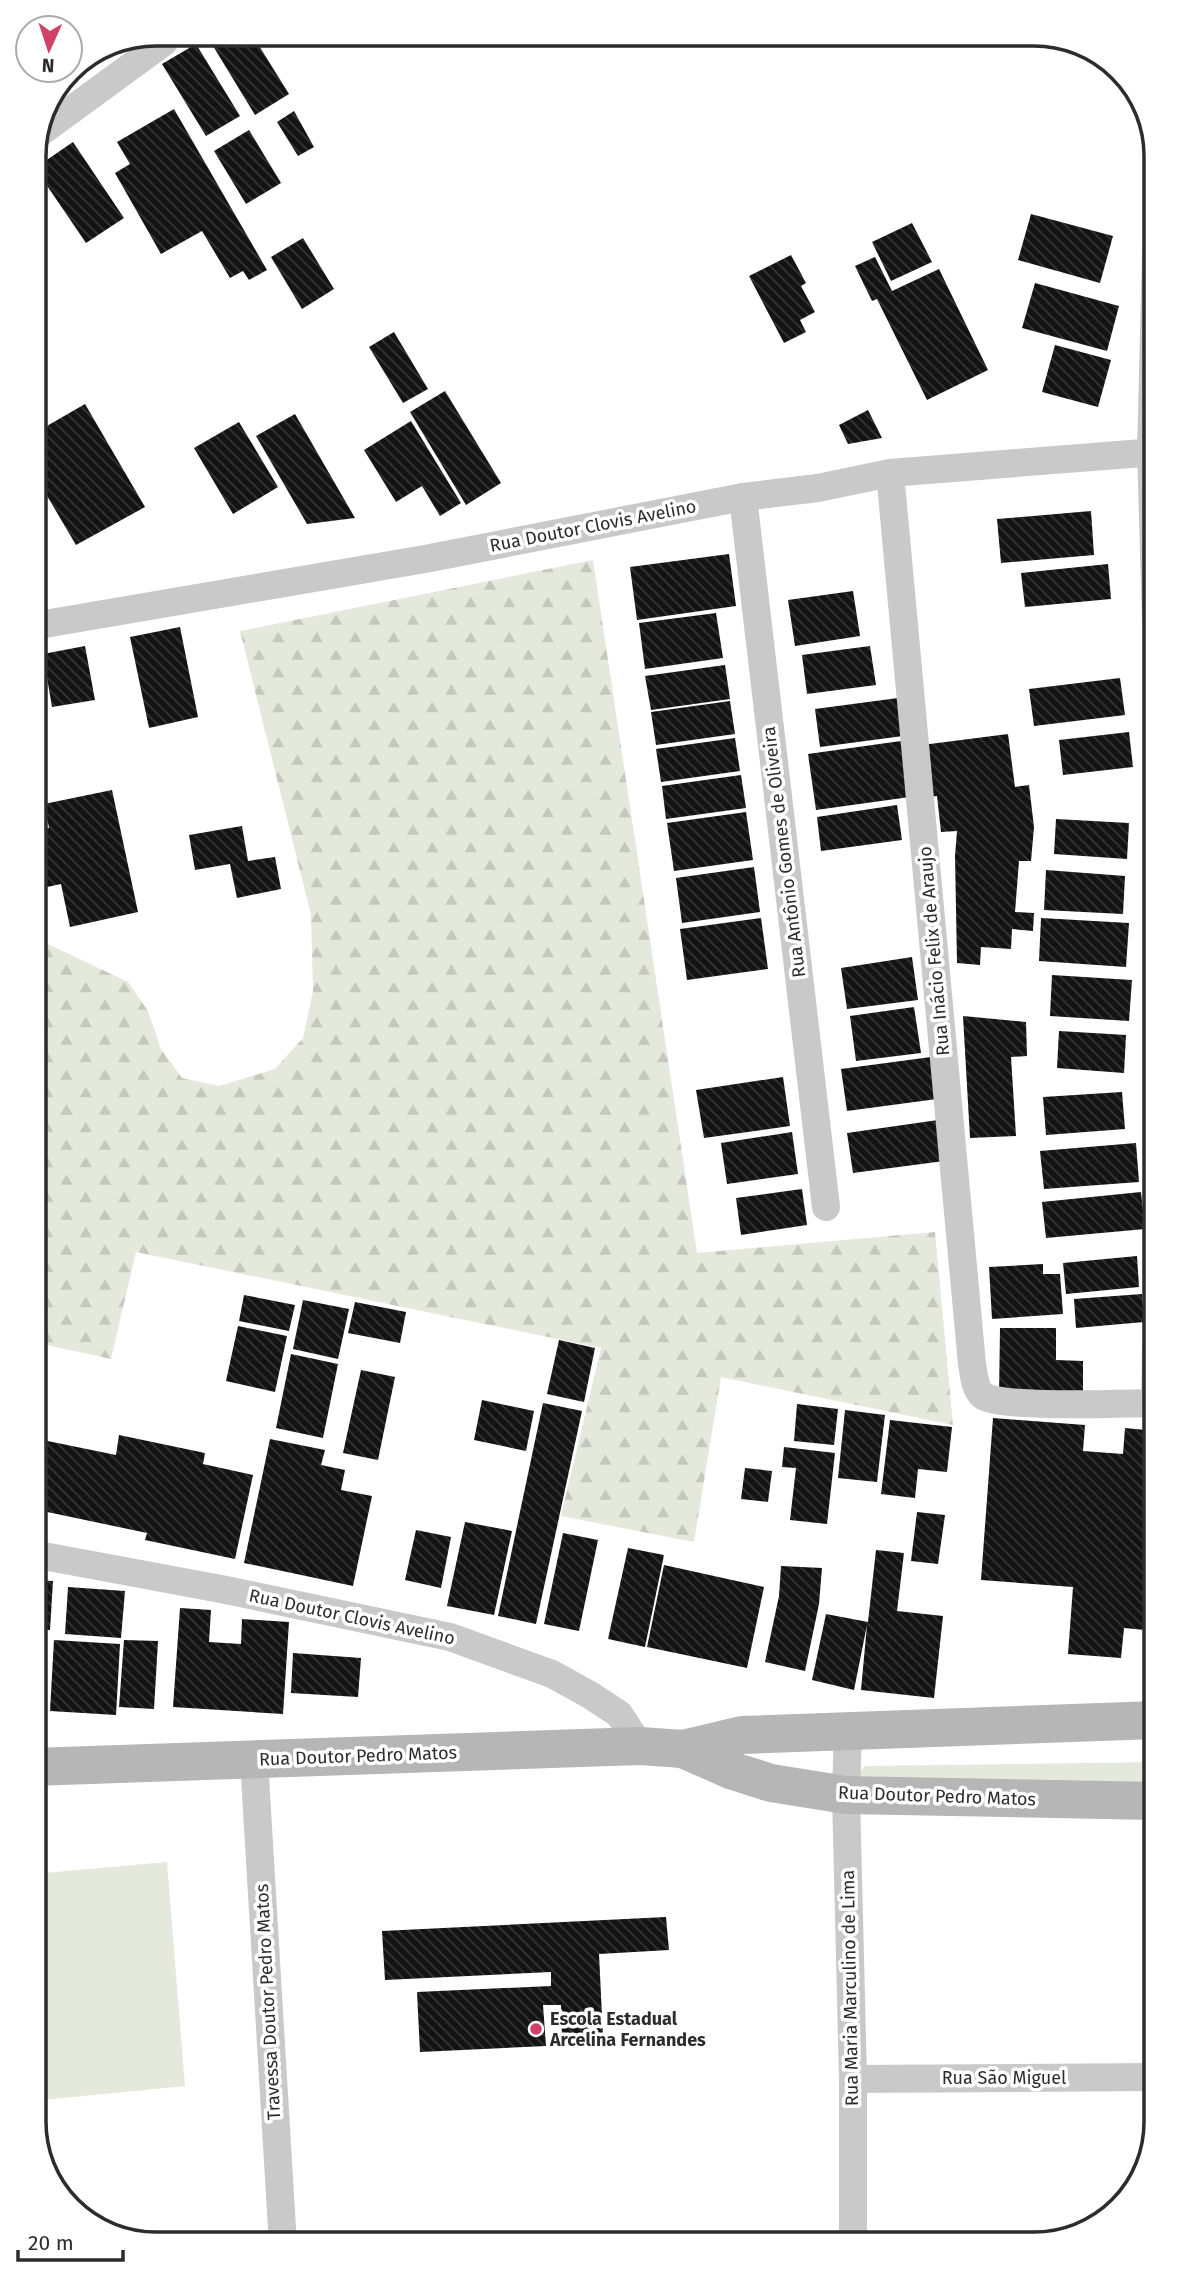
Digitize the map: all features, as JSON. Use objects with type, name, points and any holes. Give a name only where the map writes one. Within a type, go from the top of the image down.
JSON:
[{"type":"main road","name":"Rua Doutor Pedro Matos","points":[[46,1767],[640,1746],[683,1749],[742,1735],[1144,1720]]},
{"type":"main road","name":"Rua Doutor Pedro Matos","points":[[683,1749],[733,1772],[771,1783],[846,1796],[1144,1801]]},
{"type":"street","points":[[49,126],[159,46]]},
{"type":"street","name":"Rua Doutor Clovis Avelino","points":[[46,624],[425,559],[743,497],[818,488],[890,472],[1144,453]]},
{"type":"street","name":"Rua Inácio Felix de Araujo","points":[[890,472],[976,1385],[987,1398],[1013,1403],[1144,1403]]},
{"type":"street","name":"Rua Antônio Gomes de Oliveira","points":[[743,497],[826,1207]]},
{"type":"street","name":"Rua Doutor Clovis Avelino","points":[[46,1556],[226,1590],[450,1637],[552,1674],[590,1695],[619,1714],[640,1746]]},
{"type":"street","name":"Rua Maria Marculino de Lima","points":[[848,1730],[846,1796],[853,2079],[853,2232]]},
{"type":"street","name":"Travessa Doutor Pedro Matos","points":[[254,1760],[282,2232]]},
{"type":"street","name":"Rua São Miguel","points":[[853,2079],[1144,2077]]},
{"type":"green space","points":[[593,560],[697,1253],[935,1232],[953,1425],[721,1377],[694,1542],[561,1516],[601,1348],[136,1252],[111,1359],[46,1345],[46,943],[128,982],[148,1011],[161,1049],[182,1078],[219,1086],[275,1069],[303,1038],[313,991],[311,915],[240,631]]},
{"type":"green space","points":[[1144,1762],[1144,1789],[856,1776],[865,1766]]},
{"type":"green space","points":[[167,1862],[185,2086],[46,2100],[46,1873]]},
{"type":"building","points":[[193,46],[197,46],[240,116],[206,136],[162,64]]},
{"type":"building","points":[[213,46],[259,46],[289,94],[255,115]]},
{"type":"building","points":[[174,109],[267,270],[249,280],[243,271],[230,278],[202,231],[161,254],[115,173],[130,164],[117,142]]},
{"type":"building","points":[[294,111],[314,147],[298,156],[277,122]]},
{"type":"building","points":[[249,130],[281,183],[246,204],[214,151]]},
{"type":"building","points":[[73,142],[124,218],[86,243],[46,184],[46,160]]},
{"type":"building","points":[[1031,214],[1113,236],[1100,283],[1018,260]]},
{"type":"building","points":[[912,223],[932,262],[891,281],[872,242]]},
{"type":"building","points":[[303,238],[334,289],[302,309],[271,257]]},
{"type":"building","points":[[791,255],[806,283],[801,286],[815,312],[800,320],[806,332],[784,343],[749,276]]},
{"type":"building","points":[[875,257],[892,291],[939,269],[988,370],[927,400],[877,299],[872,301],[855,266]]},
{"type":"building","points":[[1035,283],[1119,306],[1107,351],[1022,328]]},
{"type":"building","points":[[394,332],[428,389],[403,403],[369,347]]},
{"type":"building","points":[[1055,345],[1111,360],[1098,407],[1042,392]]},
{"type":"building","points":[[445,391],[501,483],[466,505],[410,412]]},
{"type":"building","points":[[85,404],[145,507],[76,545],[46,494],[46,426]]},
{"type":"building","points":[[868,410],[882,438],[848,444],[839,425]]},
{"type":"building","points":[[295,414],[355,518],[307,524],[256,436]]},
{"type":"building","points":[[411,421],[461,503],[440,516],[422,486],[396,502],[364,450]]},
{"type":"building","points":[[239,422],[278,487],[233,514],[194,448]]},
{"type":"building","points":[[1091,511],[1094,555],[1001,563],[997,519]]},
{"type":"building","points":[[729,554],[736,606],[637,620],[630,567]]},
{"type":"building","points":[[1108,564],[1111,599],[1025,607],[1021,573]]},
{"type":"building","points":[[853,591],[860,636],[795,646],[788,600]]},
{"type":"building","points":[[716,613],[723,658],[645,669],[639,623]]},
{"type":"building","points":[[180,627],[198,717],[149,728],[130,637]]},
{"type":"building","points":[[85,646],[95,700],[52,707],[46,653]]},
{"type":"building","points":[[870,646],[876,685],[807,694],[802,655]]},
{"type":"building","points":[[725,665],[730,699],[651,710],[645,676]]},
{"type":"building","points":[[1120,678],[1125,715],[1034,726],[1029,689]]},
{"type":"building","points":[[898,698],[903,736],[820,747],[815,709]]},
{"type":"building","points":[[730,701],[735,734],[656,745],[651,712]]},
{"type":"building","points":[[1129,732],[1133,767],[1063,775],[1059,740]]},
{"type":"building","points":[[1008,734],[1015,787],[1029,785],[1034,827],[1031,861],[1019,861],[1015,912],[1034,913],[1033,931],[1012,929],[1011,949],[981,947],[980,965],[957,963],[957,831],[941,832],[937,796],[929,797],[922,745]]},
{"type":"building","points":[[735,738],[740,771],[661,782],[656,749]]},
{"type":"building","points":[[908,740],[917,796],[816,810],[808,754]]},
{"type":"building","points":[[741,775],[746,808],[666,819],[662,786]]},
{"type":"building","points":[[112,790],[138,912],[70,927],[61,884],[46,887],[46,829],[49,828],[46,804]]},
{"type":"building","points":[[897,805],[902,840],[821,851],[817,817]]},
{"type":"building","points":[[746,812],[753,860],[674,871],[667,823]]},
{"type":"building","points":[[1056,819],[1129,823],[1127,859],[1054,854]]},
{"type":"building","points":[[242,826],[248,861],[275,857],[281,889],[237,898],[230,864],[195,870],[189,835]]},
{"type":"building","points":[[754,867],[760,912],[682,923],[676,878]]},
{"type":"building","points":[[1046,870],[1125,876],[1123,914],[1044,910]]},
{"type":"building","points":[[761,918],[768,969],[687,980],[680,929]]},
{"type":"building","points":[[1041,918],[1129,923],[1126,967],[1039,961]]},
{"type":"building","points":[[912,957],[918,1000],[847,1009],[841,968]]},
{"type":"building","points":[[1052,975],[1132,980],[1129,1021],[1050,1016]]},
{"type":"building","points":[[914,1007],[921,1053],[856,1061],[850,1016]]},
{"type":"building","points":[[963,1016],[1026,1022],[1027,1056],[1011,1057],[1016,1136],[970,1138]]},
{"type":"building","points":[[1059,1031],[1126,1035],[1124,1073],[1057,1068]]},
{"type":"building","points":[[931,1057],[937,1099],[847,1111],[841,1069]]},
{"type":"building","points":[[783,1077],[790,1126],[704,1138],[696,1090]]},
{"type":"building","points":[[1122,1092],[1125,1129],[1046,1135],[1043,1097]]},
{"type":"building","points":[[938,1120],[944,1161],[853,1173],[847,1133]]},
{"type":"building","points":[[792,1132],[798,1174],[727,1184],[721,1143]]},
{"type":"building","points":[[1136,1143],[1139,1182],[1044,1189],[1040,1151]]},
{"type":"building","points":[[802,1189],[807,1225],[741,1235],[736,1198]]},
{"type":"building","points":[[1141,1192],[1144,1229],[1046,1238],[1042,1202]]},
{"type":"building","points":[[1137,1256],[1139,1287],[1066,1294],[1063,1263]]},
{"type":"building","points":[[1043,1264],[1043,1274],[1060,1274],[1063,1314],[992,1319],[989,1267]]},
{"type":"building","points":[[1142,1294],[1144,1322],[1076,1328],[1074,1299]]},
{"type":"building","points":[[244,1295],[295,1305],[289,1331],[239,1321]]},
{"type":"building","points":[[303,1300],[349,1309],[338,1359],[293,1349]]},
{"type":"building","points":[[355,1302],[406,1312],[400,1343],[348,1333]]},
{"type":"building","points":[[238,1326],[287,1336],[275,1392],[226,1381]]},
{"type":"building","points":[[1000,1328],[1056,1328],[1056,1360],[1083,1361],[1083,1398],[999,1397]]},
{"type":"building","points":[[559,1340],[595,1348],[584,1402],[547,1394]]},
{"type":"building","points":[[291,1354],[338,1364],[323,1438],[276,1428]]},
{"type":"building","points":[[361,1370],[395,1377],[378,1460],[343,1453]]},
{"type":"building","points":[[482,1400],[534,1411],[526,1451],[474,1440]]},
{"type":"building","points":[[543,1403],[582,1411],[536,1624],[498,1616]]},
{"type":"building","points":[[797,1404],[838,1409],[834,1445],[794,1441]]},
{"type":"building","points":[[845,1410],[885,1415],[877,1482],[838,1478]]},
{"type":"building","points":[[993,1418],[1085,1425],[1083,1451],[1123,1454],[1125,1428],[1144,1430],[1144,1630],[1124,1628],[1121,1658],[1068,1654],[1073,1587],[981,1580]]},
{"type":"building","points":[[890,1420],[952,1427],[947,1472],[918,1469],[915,1498],[881,1494]]},
{"type":"building","points":[[119,1435],[205,1453],[203,1464],[253,1475],[235,1559],[145,1540],[147,1533],[46,1512],[46,1441],[116,1455]]},
{"type":"building","points":[[270,1439],[325,1450],[321,1465],[345,1470],[341,1490],[372,1496],[353,1586],[244,1563]]},
{"type":"building","points":[[784,1447],[835,1453],[827,1524],[790,1520],[796,1468],[782,1467]]},
{"type":"building","points":[[745,1468],[772,1471],[768,1502],[741,1499]]},
{"type":"building","points":[[917,1512],[945,1515],[938,1564],[911,1561]]},
{"type":"building","points":[[465,1522],[512,1531],[494,1615],[447,1606]]},
{"type":"building","points":[[416,1530],[451,1537],[441,1588],[405,1580]]},
{"type":"building","points":[[563,1533],[598,1540],[579,1631],[544,1624]]},
{"type":"building","points":[[628,1548],[664,1555],[645,1647],[608,1639]]},
{"type":"building","points":[[876,1550],[904,1553],[897,1611],[943,1616],[934,1698],[861,1690],[867,1625],[854,1690],[812,1680],[826,1614],[868,1622]]},
{"type":"building","points":[[664,1565],[764,1587],[747,1668],[647,1647]]},
{"type":"building","points":[[781,1566],[822,1568],[819,1604],[805,1671],[765,1662],[779,1596]]},
{"type":"building","points":[[46,1581],[53,1581],[50,1630],[46,1630]]},
{"type":"building","points":[[68,1587],[125,1591],[121,1638],[65,1634]]},
{"type":"building","points":[[180,1608],[211,1610],[209,1642],[241,1644],[242,1619],[289,1622],[283,1714],[173,1707]]},
{"type":"building","points":[[54,1640],[120,1644],[116,1715],[50,1711]]},
{"type":"building","points":[[124,1640],[158,1641],[154,1709],[119,1707]]},
{"type":"building","points":[[293,1653],[361,1658],[358,1697],[291,1693]]},
{"type":"building","points":[[666,1917],[669,1950],[599,1954],[603,2036],[562,2038],[561,2005],[543,2005],[546,2046],[420,2052],[417,1992],[551,1986],[551,1972],[385,1980],[382,1931]]},
{"type":"place","name":"Escola Estadual Arcelina Fernandes","points":[[536,2029]]}]
